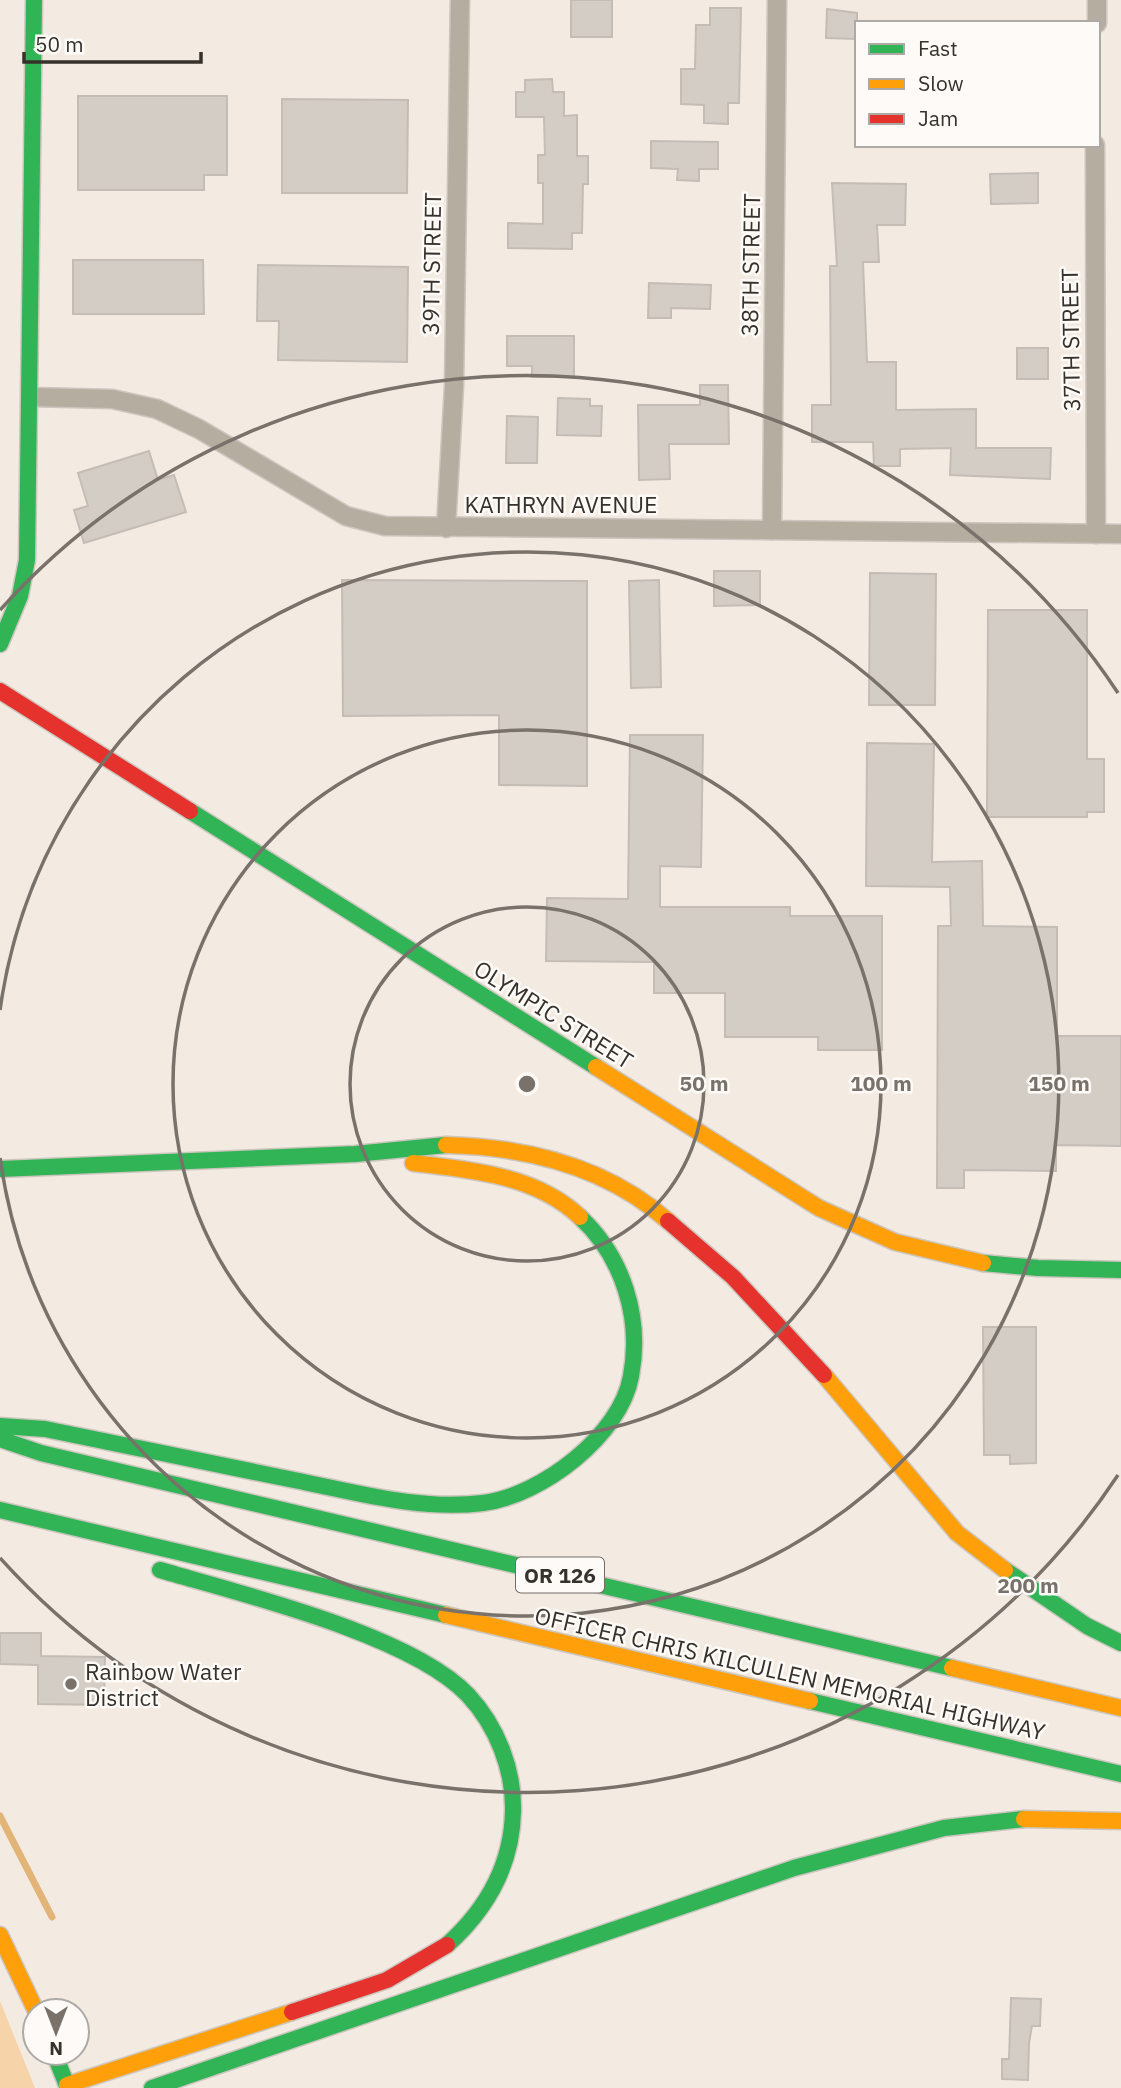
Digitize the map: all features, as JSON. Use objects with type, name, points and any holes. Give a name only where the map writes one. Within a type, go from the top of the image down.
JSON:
[{"type":"main road","points":[[0,643],[20,596],[27,560],[31,397],[33,0]]},
{"type":"main road","name":"OLYMPIC STREET","points":[[0,691],[819,1208],[861,1230],[901,1247],[951,1260],[1000,1267],[1121,1270]]},
{"type":"main road","points":[[0,1169],[355,1154],[431,1145],[493,1146],[576,1166],[641,1197],[733,1277],[839,1392],[957,1533],[1022,1583],[1087,1626],[1121,1643]]},
{"type":"main road","points":[[0,1426],[46,1429],[400,1501],[455,1506],[512,1497],[569,1464],[618,1415],[632,1378],[635,1328],[617,1263],[595,1231],[569,1207],[530,1185],[478,1172],[355,1154]]},
{"type":"main road","name":"OFFICER CHRIS KILCULLEN MEMORIAL HIGHWAY","points":[[0,1439],[68,1459],[1121,1708]]},
{"type":"main road","name":"OFFICER CHRIS KILCULLEN MEMORIAL HIGHWAY","points":[[0,1510],[1121,1774]]},
{"type":"main road","points":[[58,1525],[133,1559],[292,1609],[397,1649],[452,1680],[484,1716],[504,1754],[514,1797],[512,1835],[503,1869],[488,1902],[458,1938],[413,1968],[197,2045],[68,2087],[60,2067]]},
{"type":"main road","points":[[152,2088],[768,1877],[885,1841],[968,1824],[1045,1818],[1121,1821]]},
{"type":"main road","points":[[0,1935],[29,1997]]},
{"type":"street","name":"39TH STREET","points":[[446,528],[454,386],[460,0]]},
{"type":"street","name":"38TH STREET","points":[[772,530],[777,0]]},
{"type":"street","points":[[1097,0],[1097,21]]},
{"type":"street","name":"37TH STREET","points":[[1095,147],[1096,534]]},
{"type":"street","name":"KATHRYN AVENUE","points":[[31,397],[112,399],[157,409],[199,429],[346,516],[385,526],[1121,534]]},
{"type":"shaded area","points":[[0,2001],[21,2053],[21,2067],[27,2067],[35,2088],[0,2088]]},
{"type":"building","points":[[571,0],[612,0],[612,37],[571,37]]},
{"type":"building","points":[[710,8],[741,8],[739,103],[728,103],[728,124],[704,123],[704,105],[681,104],[681,69],[695,69],[696,25],[710,25]]},
{"type":"building","points":[[827,9],[857,13],[855,39],[826,38]]},
{"type":"building","points":[[552,79],[553,92],[564,92],[564,116],[577,115],[577,156],[588,156],[588,184],[583,184],[582,233],[572,233],[572,249],[508,248],[508,223],[543,224],[543,183],[538,183],[538,155],[545,155],[544,117],[516,117],[516,92],[525,92],[525,80]]},
{"type":"building","points":[[78,96],[227,96],[227,175],[204,175],[204,190],[78,190]]},
{"type":"building","points":[[282,99],[408,100],[407,193],[282,193]]},
{"type":"building","points":[[651,141],[718,142],[718,169],[699,169],[699,181],[677,180],[678,169],[651,168]]},
{"type":"building","points":[[1038,173],[1038,203],[991,204],[990,174]]},
{"type":"building","points":[[832,183],[906,184],[905,225],[877,225],[879,262],[863,262],[867,362],[896,362],[896,410],[976,409],[976,448],[1051,448],[1050,479],[950,475],[951,448],[900,449],[900,466],[874,466],[873,442],[812,442],[812,405],[831,405],[830,266],[837,266]]},
{"type":"building","points":[[73,260],[203,260],[204,314],[73,314]]},
{"type":"building","points":[[258,265],[408,267],[407,362],[278,360],[279,321],[257,321]]},
{"type":"building","points":[[649,283],[711,285],[710,309],[671,308],[671,318],[648,318]]},
{"type":"building","points":[[507,336],[574,336],[574,377],[532,377],[532,366],[507,366]]},
{"type":"building","points":[[1017,348],[1048,348],[1048,379],[1017,379]]},
{"type":"building","points":[[700,385],[728,385],[729,444],[669,444],[670,479],[639,480],[638,405],[700,405]]},
{"type":"building","points":[[558,398],[590,399],[590,406],[602,406],[601,436],[557,435]]},
{"type":"building","points":[[507,416],[538,417],[537,463],[506,463]]},
{"type":"building","points":[[149,451],[158,480],[174,475],[186,512],[84,543],[74,510],[88,506],[78,473]]},
{"type":"building","points":[[714,571],[760,571],[760,605],[714,606]]},
{"type":"building","points":[[870,573],[936,574],[935,705],[869,705]]},
{"type":"building","points":[[342,580],[587,581],[587,786],[499,785],[499,715],[343,716]]},
{"type":"building","points":[[659,580],[661,687],[631,688],[629,581]]},
{"type":"building","points":[[988,610],[1087,610],[1087,759],[1104,759],[1104,812],[1087,812],[1087,817],[987,817]]},
{"type":"building","points":[[630,735],[703,735],[701,867],[660,866],[660,907],[790,907],[790,916],[882,916],[882,1050],[818,1050],[818,1037],[725,1037],[725,993],[654,993],[654,962],[546,961],[547,898],[628,899]]},
{"type":"building","points":[[867,743],[934,744],[932,862],[982,861],[983,926],[1057,927],[1057,1036],[1121,1036],[1121,1146],[1056,1145],[1056,1171],[964,1170],[964,1188],[937,1188],[938,926],[951,926],[950,887],[866,886]]},
{"type":"building","points":[[983,1327],[1036,1327],[1036,1463],[1010,1464],[1010,1455],[984,1455]]},
{"type":"building","name":"Rainbow Water District","points":[[0,1633],[41,1633],[41,1656],[105,1657],[104,1705],[38,1704],[38,1665],[0,1664]]},
{"type":"building","points":[[1011,1998],[1041,1999],[1040,2026],[1032,2026],[1029,2043],[1028,2080],[1002,2079],[1002,2059],[1009,2059]]},
{"type":"waterway","points":[[0,1816],[52,1917]]},
{"type":"traffic: fast","points":[[0,644],[20,596],[27,560],[34,0]]},
{"type":"traffic: fast","points":[[190,811],[596,1067]]},
{"type":"traffic: fast","points":[[0,1169],[355,1154],[446,1145]]},
{"type":"traffic: fast","points":[[0,1426],[45,1429],[364,1495],[412,1502],[459,1505],[506,1498],[553,1475],[595,1440],[612,1420],[624,1398],[631,1376],[634,1332],[626,1290],[608,1251],[580,1217]]},
{"type":"traffic: fast","points":[[983,1263],[1038,1268],[1121,1270]]},
{"type":"traffic: fast","points":[[0,1439],[41,1453],[952,1668]]},
{"type":"traffic: fast","points":[[0,1510],[446,1615]]},
{"type":"traffic: fast","points":[[160,1570],[278,1604],[367,1635],[442,1673],[478,1707],[495,1735],[507,1764],[513,1796],[511,1831],[508,1850],[494,1885],[474,1917],[447,1945]]},
{"type":"traffic: fast","points":[[1005,1570],[1087,1626],[1121,1643]]},
{"type":"traffic: fast","points":[[810,1701],[1121,1774]]},
{"type":"traffic: fast","points":[[152,2088],[794,1868],[944,1828],[1024,1819]]},
{"type":"traffic: fast","points":[[60,2067],[68,2088]]},
{"type":"traffic: slow","points":[[596,1067],[819,1208],[895,1242],[983,1263]]},
{"type":"traffic: slow","points":[[446,1145],[506,1150],[564,1163],[619,1187],[668,1221]]},
{"type":"traffic: slow","points":[[413,1163],[480,1172],[523,1183],[563,1203],[580,1217]]},
{"type":"traffic: slow","points":[[824,1375],[957,1533],[1005,1570]]},
{"type":"traffic: slow","points":[[446,1615],[810,1701]]},
{"type":"traffic: slow","points":[[952,1668],[1121,1708]]},
{"type":"traffic: slow","points":[[1024,1819],[1121,1821]]},
{"type":"traffic: slow","points":[[0,1935],[29,1997]]},
{"type":"traffic: slow","points":[[67,2085],[292,2012]]},
{"type":"traffic: jam","points":[[0,691],[190,811]]},
{"type":"traffic: jam","points":[[668,1221],[733,1277],[824,1375]]},
{"type":"traffic: jam","points":[[292,2012],[387,1980],[447,1945]]},
{"type":"place","name":"Rainbow Water District","points":[[71,1684]]}]
